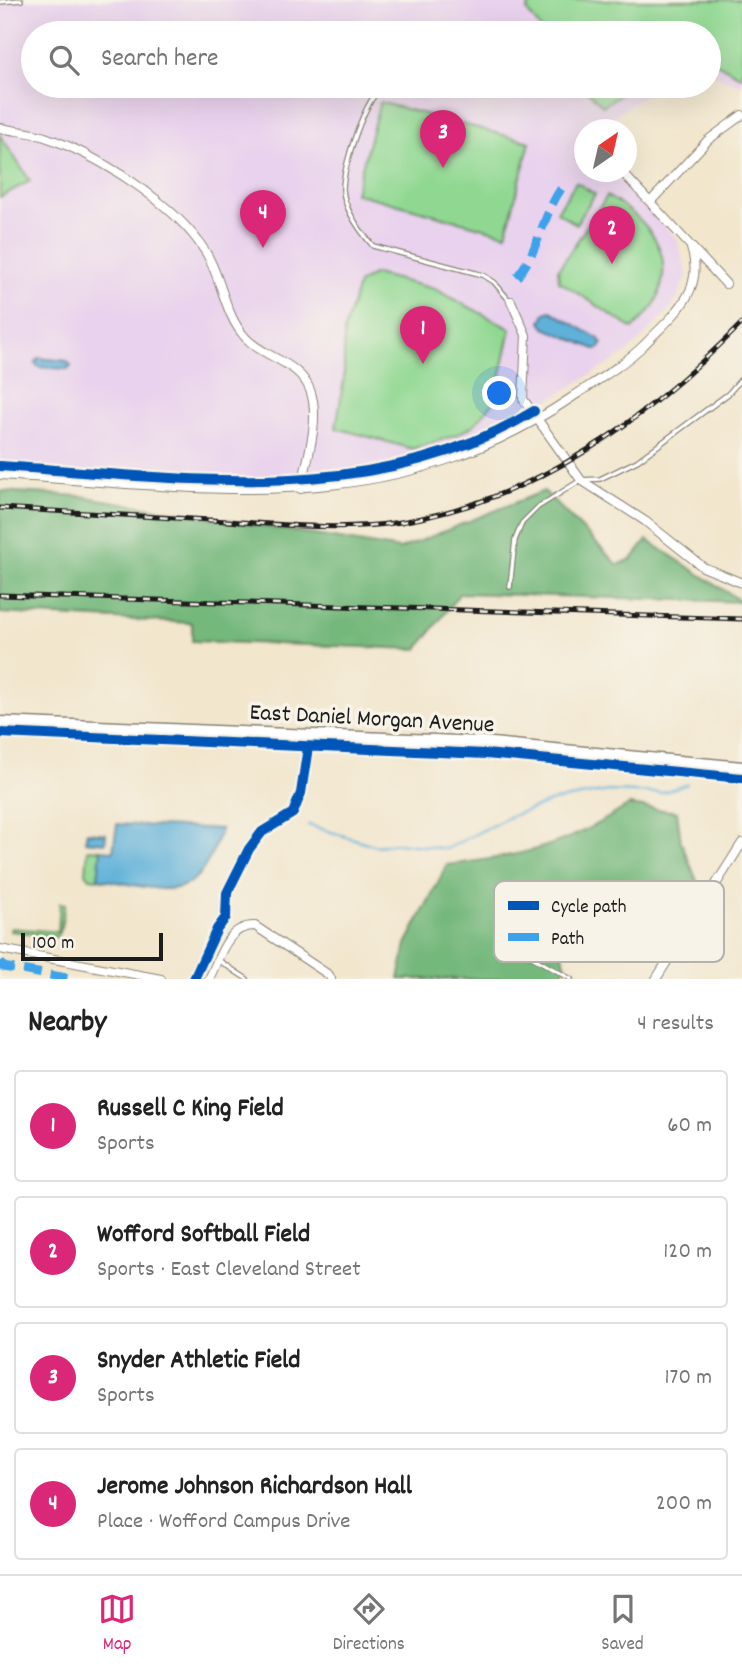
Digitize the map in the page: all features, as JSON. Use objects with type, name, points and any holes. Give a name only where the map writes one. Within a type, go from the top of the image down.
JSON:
[{"type":"main road","name":"East Daniel Morgan Avenue","points":[[0,722],[482,742],[742,767]]},
{"type":"street","points":[[651,201],[708,140],[742,115]]},
{"type":"street","points":[[0,128],[41,136],[112,171],[164,207],[194,237],[216,273],[229,309],[244,336],[256,347],[296,371],[310,388],[313,408],[301,489]]},
{"type":"street","points":[[632,182],[726,284]]},
{"type":"street","points":[[0,475],[250,491],[351,484],[426,468],[498,441],[540,419],[630,357],[681,308],[693,291],[696,276],[691,248]]},
{"type":"street","points":[[511,301],[526,335],[523,399],[582,480],[645,521],[703,567],[742,583]]},
{"type":"street","points":[[718,881],[742,843]]},
{"type":"street","points":[[209,979],[233,932],[241,926],[254,926],[329,975],[331,979]]},
{"type":"street","points":[[0,949],[161,979]]},
{"type":"street","points":[[656,979],[667,962]]},
{"type":"lane","points":[[0,2],[21,0]]},
{"type":"lane","points":[[369,98],[355,137],[343,189],[360,232],[373,246],[483,275],[494,282],[511,301]]},
{"type":"lane","points":[[510,587],[515,540],[522,523],[537,507],[582,480],[600,479],[637,461],[728,394],[742,378]]},
{"type":"lane","points":[[218,960],[247,979]]},
{"type":"lane","points":[[541,962],[571,979]]},
{"type":"shaded area","points":[[0,0],[742,0],[742,86],[721,78],[721,21],[21,21],[21,98],[640,98],[610,119],[574,119],[574,182],[621,182],[677,239],[687,275],[674,305],[627,353],[500,429],[350,474],[250,482],[0,466]]},
{"type":"green space","points":[[531,0],[742,0],[742,77],[721,66],[721,21],[535,21],[527,11]]},
{"type":"green space","points":[[595,98],[615,98],[603,106]]},
{"type":"green space","points":[[380,102],[530,142],[506,234],[355,193]]},
{"type":"green space","points":[[0,135],[30,181],[0,197]]},
{"type":"green space","points":[[576,182],[595,194],[576,224],[557,212]]},
{"type":"green space","points":[[607,196],[647,227],[661,254],[662,285],[655,303],[633,329],[559,281],[558,270]]},
{"type":"green space","points":[[375,274],[435,289],[511,329],[495,401],[474,425],[456,435],[413,449],[336,428],[344,379],[344,330],[359,283]]},
{"type":"green space","points":[[0,491],[80,496],[400,549],[544,491],[618,565],[632,559],[647,540],[742,602],[460,593],[418,649],[192,641],[192,623],[0,613]]},
{"type":"green space","points":[[629,805],[677,812],[681,842],[697,881],[494,881],[494,962],[565,962],[566,966],[557,979],[399,979],[406,944],[447,865],[521,853],[562,840],[605,820]]},
{"type":"green space","points":[[88,849],[101,850],[98,879],[90,878],[86,873]]},
{"type":"green space","points":[[60,903],[65,904],[61,929],[56,937],[10,931],[11,928],[58,932]]},
{"type":"water","points":[[551,311],[599,339],[602,344],[600,348],[595,349],[545,328],[541,322],[545,313]]},
{"type":"water","points":[[38,358],[67,361],[71,366],[67,369],[39,367],[35,363]]},
{"type":"water","points":[[117,824],[221,829],[201,872],[189,883],[176,888],[161,889],[98,879],[101,850],[113,851]]},
{"type":"water","points":[[87,832],[106,834],[105,843],[85,841]]},
{"type":"waterway","points":[[308,825],[377,846],[398,843],[446,849],[509,817],[553,801],[608,791],[661,793],[687,784]]},
{"type":"railway","points":[[0,508],[336,527],[380,525],[451,511],[499,495],[544,475],[587,450],[628,423],[667,392],[742,323]]},
{"type":"railway","points":[[0,595],[742,619]]},
{"type":"marked path","points":[[517,277],[531,255],[550,209],[563,186]]},
{"type":"marked path","points":[[0,961],[3,967],[73,979]]},
{"type":"cycle path","points":[[0,466],[205,480],[273,480],[341,475],[407,463],[472,442],[534,411]]},
{"type":"cycle path","points":[[0,733],[486,754],[742,778]]},
{"type":"cycle path","points":[[194,979],[217,929],[226,917],[227,893],[249,849],[262,832],[293,813],[301,793],[308,747]]},
{"type":"place","name":"Snyder Athletic Field","points":[[443,168]]},
{"type":"place","name":"Jerome Johnson Richardson Hall","points":[[263,248]]},
{"type":"place","name":"Wofford Softball Field","points":[[612,264]]},
{"type":"place","name":"Russell C King Field","points":[[423,364]]}]
